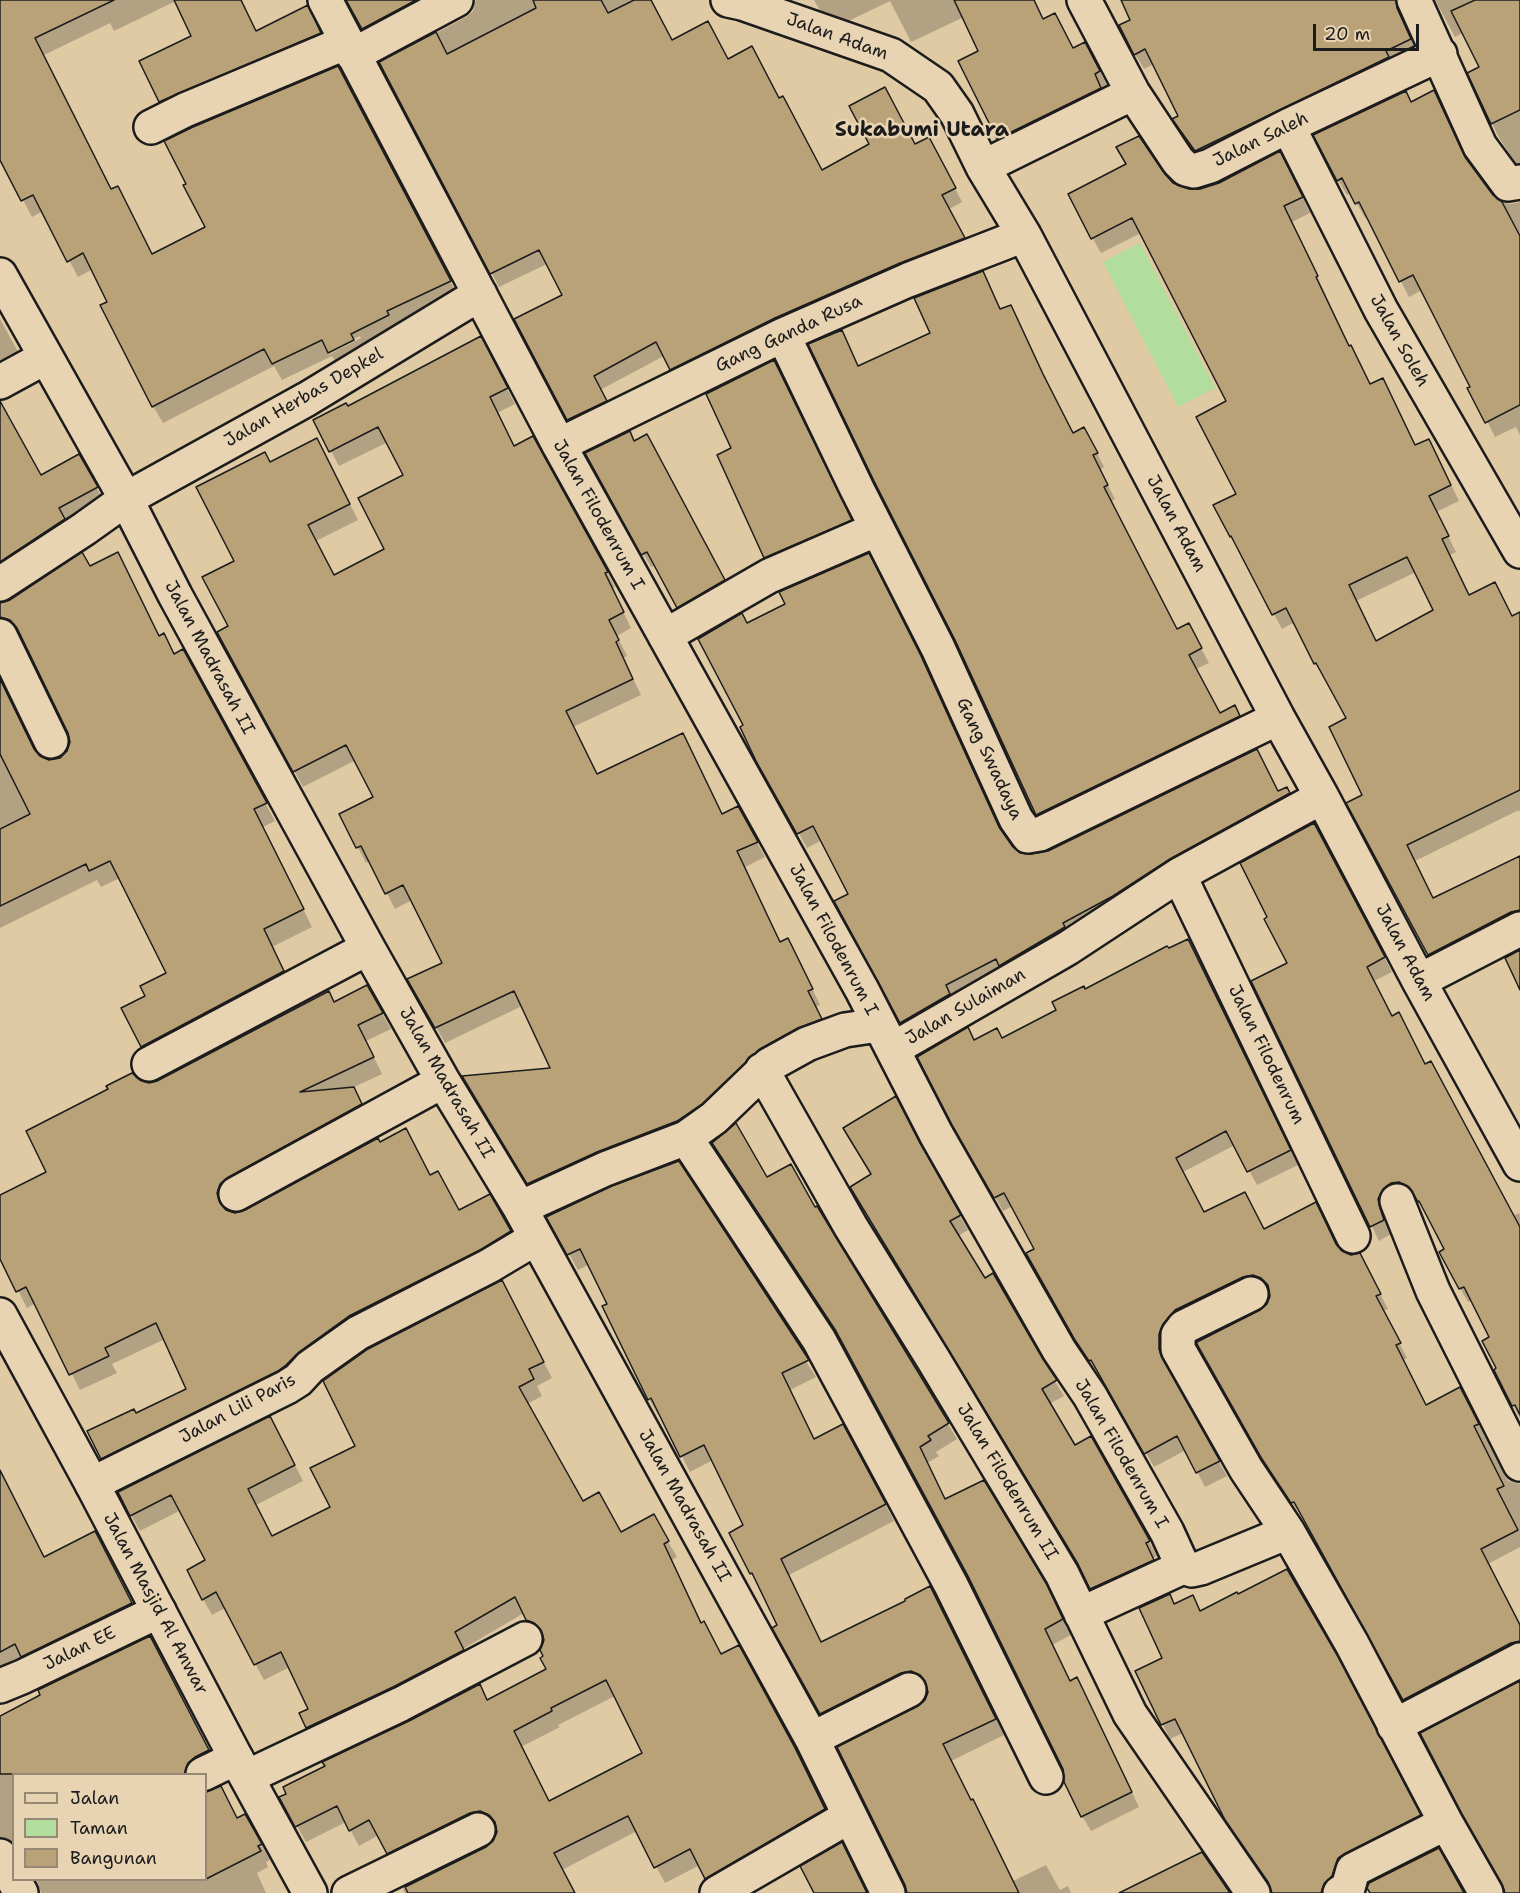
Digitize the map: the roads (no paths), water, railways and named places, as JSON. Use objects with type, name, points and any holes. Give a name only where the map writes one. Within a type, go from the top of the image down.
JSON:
[{"type":"street","name":"Jalan Filodenrum I","points":[[325,0],[559,445],[862,990],[936,1134],[1059,1350],[1090,1396],[1167,1532],[1183,1567]]},
{"type":"street","points":[[151,127],[185,110],[350,49],[456,0]]},
{"type":"street","name":"Jalan Adam","points":[[728,0],[891,55],[938,87],[957,114],[983,166],[1024,235],[1419,981],[1520,1164]]},
{"type":"street","points":[[983,166],[1133,93],[1084,0]]},
{"type":"street","points":[[1414,0],[1480,146],[1508,184],[1520,182]]},
{"type":"street","name":"Jalan Saleh","points":[[1133,93],[1178,161],[1186,169],[1194,171],[1209,166],[1287,126],[1440,54]]},
{"type":"street","name":"Jalan Soleh","points":[[1287,126],[1381,310],[1520,550]]},
{"type":"street","name":"Gang Ganda Rusa","points":[[559,445],[783,335],[908,280],[1024,235]]},
{"type":"street","name":"Jalan Madrasah II","points":[[0,274],[126,499],[174,595],[368,948],[443,1081],[520,1208],[812,1738],[888,1893]]},
{"type":"street","name":"Jalan Herbas Depkel","points":[[0,584],[126,499],[307,399],[480,294]]},
{"type":"street","name":"Gang Swadaya","points":[[783,335],[877,529],[938,648],[1016,819],[1028,836],[1040,834],[1278,718]]},
{"type":"street","points":[[0,382],[46,357]]},
{"type":"street","points":[[665,636],[769,576],[877,529]]},
{"type":"street","points":[[0,636],[51,741]]},
{"type":"street","name":"Jalan Sulaiman","points":[[520,1208],[605,1169],[686,1138],[714,1118],[762,1070],[807,1044],[845,1030],[886,1037],[1068,948],[1179,875],[1322,797]]},
{"type":"street","name":"Jalan Filodenrum","points":[[1179,875],[1353,1236]]},
{"type":"street","points":[[1419,981],[1520,929]]},
{"type":"street","points":[[148,1064],[368,948]]},
{"type":"street","name":"Jalan Filodenrum II","points":[[762,1070],[851,1227],[1062,1574],[1130,1714],[1253,1893]]},
{"type":"street","points":[[236,1194],[443,1081]]},
{"type":"street","points":[[686,1138],[819,1340],[951,1585],[1046,1778]]},
{"type":"street","points":[[1397,1201],[1433,1290],[1520,1464]]},
{"type":"street","name":"Jalan Lili Paris","points":[[92,1484],[287,1387],[298,1380],[310,1367],[358,1333],[489,1266],[536,1238]]},
{"type":"street","points":[[1251,1294],[1184,1327],[1178,1335],[1178,1349],[1246,1469],[1288,1532],[1352,1644],[1446,1823],[1486,1893]]},
{"type":"street","name":"Jalan Masjid Al Anwar","points":[[0,1315],[310,1893]]},
{"type":"street","points":[[1081,1614],[1183,1567],[1192,1570],[1201,1568],[1288,1532]]},
{"type":"street","name":"Jalan EE","points":[[0,1686],[159,1611]]},
{"type":"street","points":[[207,1773],[241,1767],[401,1704],[525,1639]]},
{"type":"street","points":[[1394,1726],[1520,1660]]},
{"type":"street","points":[[812,1738],[909,1690]]},
{"type":"street","points":[[717,1893],[850,1815]]},
{"type":"street","points":[[1340,1893],[1347,1888],[1353,1870],[1446,1823]]},
{"type":"street","points":[[349,1893],[478,1830]]},
{"type":"district","name":"Sukabumi Utara","points":[[922,131]]}]
